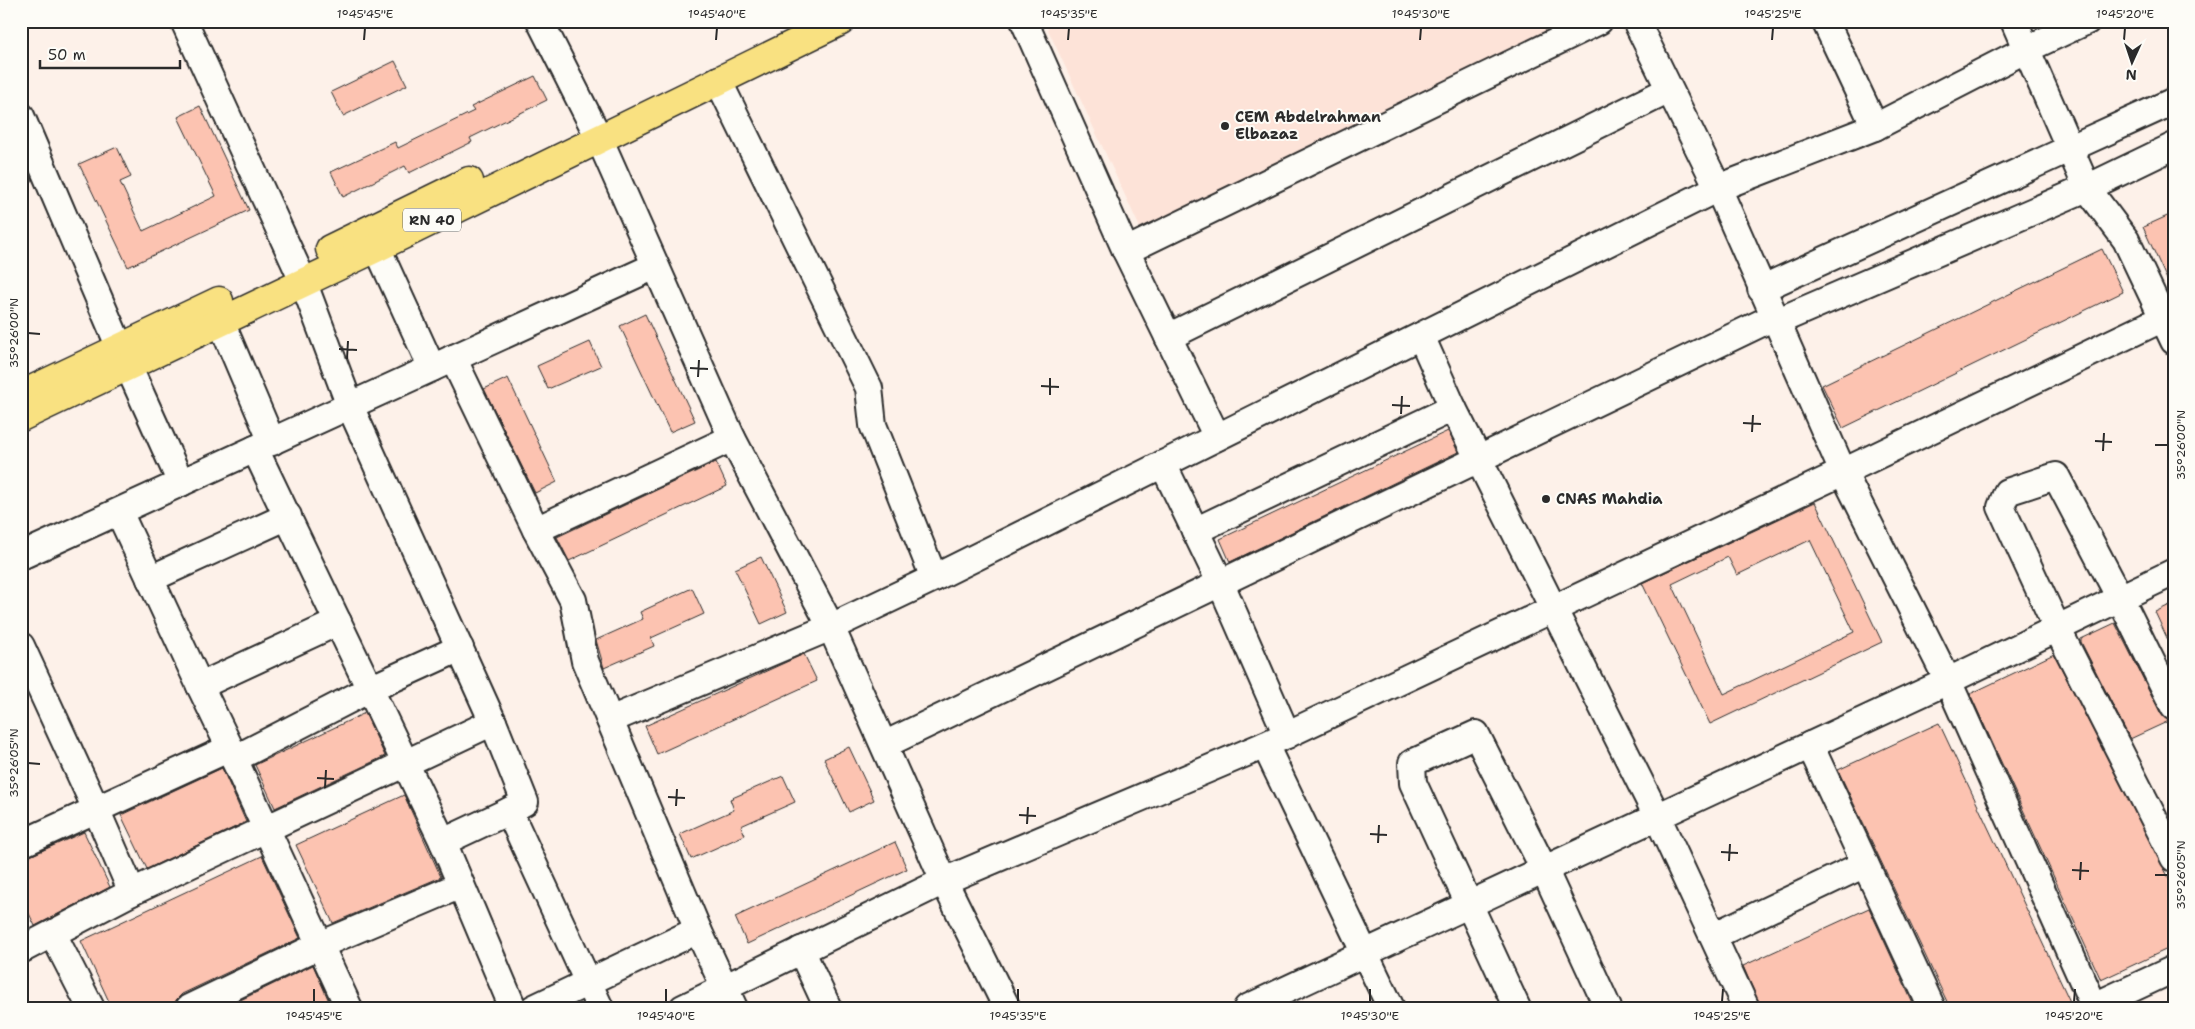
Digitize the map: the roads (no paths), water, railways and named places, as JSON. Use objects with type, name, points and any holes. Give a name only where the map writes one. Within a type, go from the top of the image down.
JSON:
[{"type":"main road","name":"RN 40","points":[[21,417],[125,357],[811,25],[841,21]]},
{"type":"main road","name":"RN 40","points":[[595,130],[718,80],[811,25]]},
{"type":"main road","name":"RN 40","points":[[21,395],[220,322],[299,273]]},
{"type":"street","points":[[540,21],[595,130],[732,438],[831,627],[944,881],[1006,1008]]},
{"type":"street","points":[[1024,21],[1126,251],[1217,437]]},
{"type":"street","points":[[1126,251],[1599,21]]},
{"type":"street","points":[[1636,21],[1718,188],[1843,472],[1948,681],[2092,1007],[2174,969]]},
{"type":"street","points":[[1825,21],[1875,127]]},
{"type":"street","points":[[683,1008],[729,997],[801,950],[944,881],[1276,740],[1843,472],[2170,325],[2126,240],[2087,188],[2014,21]]},
{"type":"street","points":[[610,720],[831,627],[934,578],[1718,188],[1875,127],[2027,48],[2087,21]]},
{"type":"street","points":[[185,22],[299,273],[350,406],[493,722],[525,802],[443,842]]},
{"type":"street","points":[[718,80],[869,388],[873,425],[934,578]]},
{"type":"street","points":[[1168,337],[1669,90]]},
{"type":"street","points":[[1761,289],[2174,101]]},
{"type":"street","points":[[21,116],[181,483]]},
{"type":"street","points":[[884,745],[1222,584],[1478,457],[1775,320],[2087,188],[2174,146]]},
{"type":"street","points":[[373,238],[573,600],[585,661],[698,930],[729,997]]},
{"type":"street","points":[[21,556],[655,266]]},
{"type":"street","points":[[220,322],[288,516],[443,842],[513,1008]]},
{"type":"street","points":[[1420,336],[1453,408],[1657,816],[1746,1008]]},
{"type":"street","points":[[1195,531],[1453,408]]},
{"type":"street","points":[[536,530],[732,438]]},
{"type":"street","points":[[1163,464],[1222,584],[1276,740],[1364,953],[1390,1008]]},
{"type":"street","points":[[2174,707],[2056,476],[2007,492],[2001,507],[2057,628],[2174,858]]},
{"type":"street","points":[[118,512],[349,1008]]},
{"type":"street","points":[[150,578],[288,516]]},
{"type":"street","points":[[1258,1005],[1468,904],[1948,681],[2174,572]]},
{"type":"street","points":[[200,686],[338,622]]},
{"type":"street","points":[[21,646],[132,892]]},
{"type":"street","points":[[21,844],[96,809],[232,754],[460,648]]},
{"type":"street","points":[[22,947],[53,934],[132,892],[493,722]]},
{"type":"street","points":[[1516,1008],[1412,783],[1412,763],[1476,734],[1544,869],[1608,1008]]},
{"type":"street","points":[[1810,745],[1932,1008]]},
{"type":"street","points":[[509,811],[600,1008]]},
{"type":"street","points":[[1713,936],[1865,864]]},
{"type":"street","points":[[189,1008],[320,945],[461,885]]},
{"type":"street","points":[[534,1008],[698,930]]},
{"type":"street","points":[[53,934],[91,1008]]},
{"type":"street","points":[[801,950],[828,1008]]},
{"type":"place","name":"CEM Abdelrahman Elbazaz","points":[[1225,126]]},
{"type":"place","name":"CNAS Mahdia","points":[[1546,499]]}]
